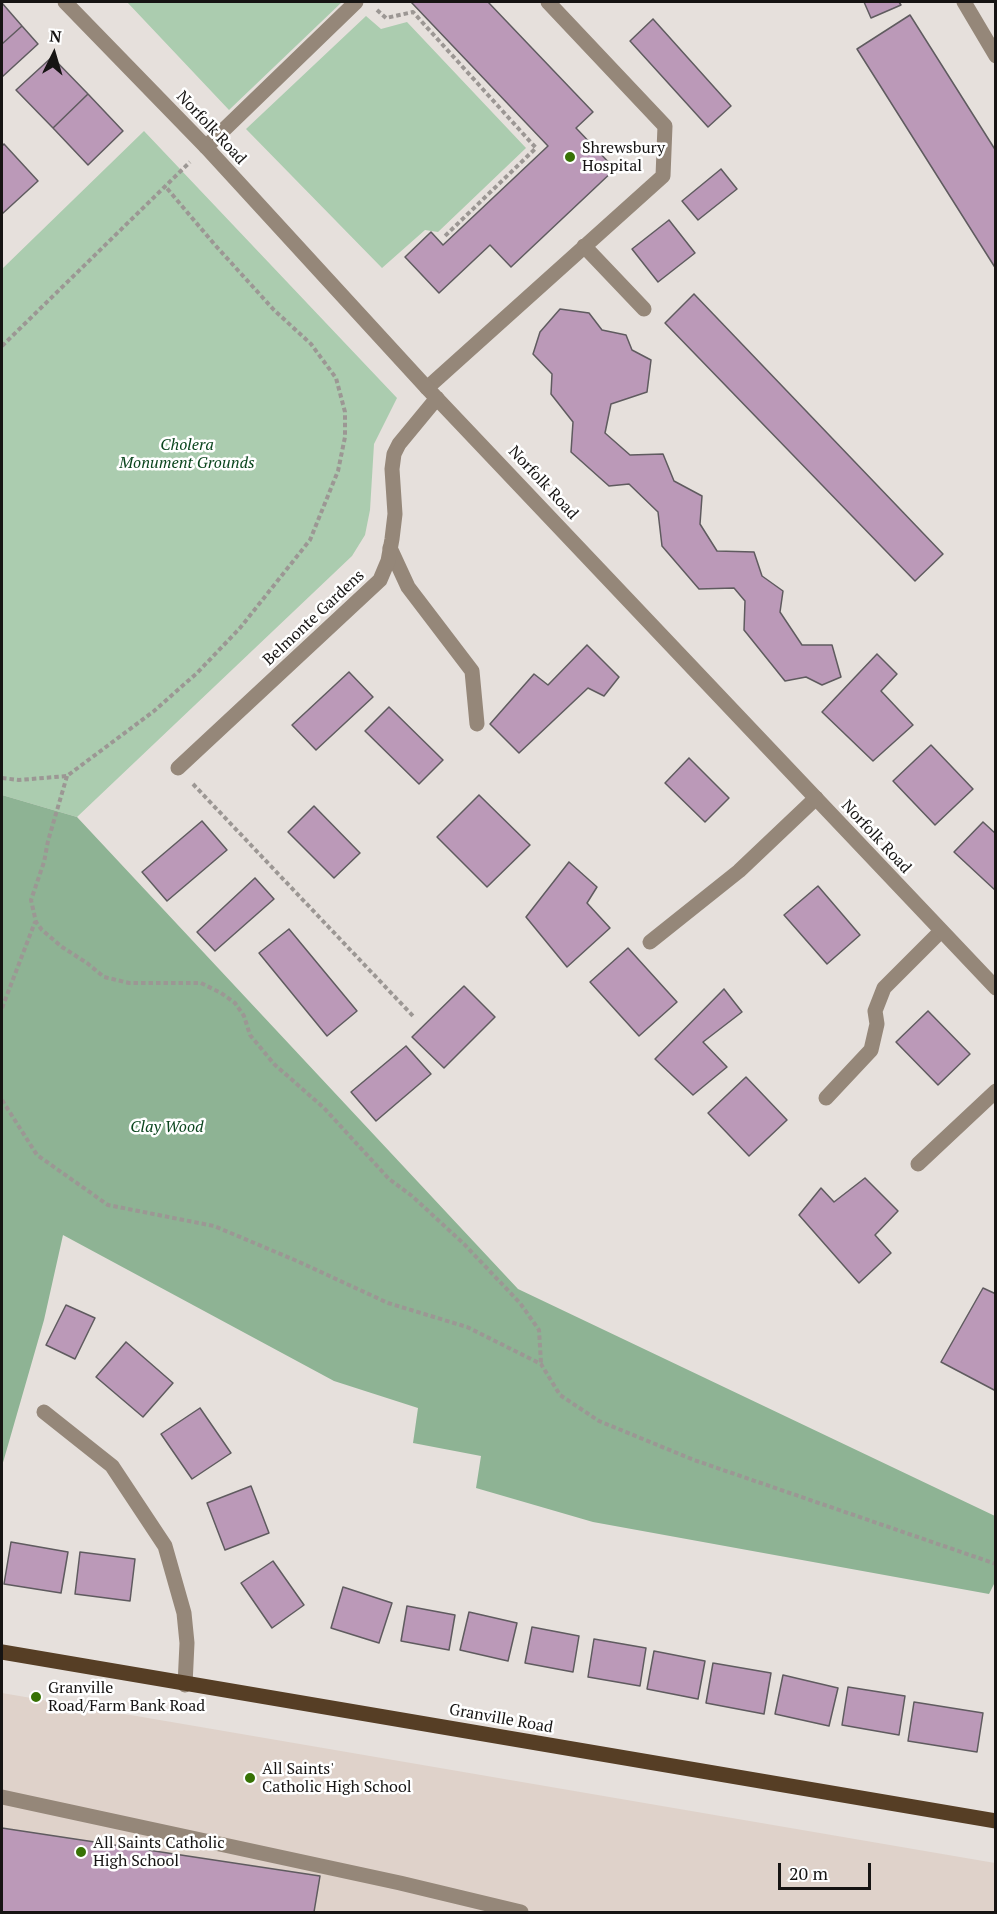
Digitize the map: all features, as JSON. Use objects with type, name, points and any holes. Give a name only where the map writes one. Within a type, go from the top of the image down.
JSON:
[{"type":"main road","name":"Granville Road","points":[[2,1652],[185,1685],[996,1821]]},
{"type":"street","name":"Norfolk Road","points":[[65,2],[206,147],[432,393],[996,988]]},
{"type":"street","points":[[206,147],[356,2]]},
{"type":"street","name":"Belmonte Gardens","points":[[178,768],[368,594],[380,580],[390,548],[395,514],[392,469],[394,454],[432,393],[584,246],[663,176],[665,126],[548,2]]},
{"type":"street","points":[[964,2],[996,56]]},
{"type":"street","points":[[584,246],[644,309]]},
{"type":"street","points":[[390,548],[408,587],[472,671],[477,724]]},
{"type":"street","points":[[650,942],[739,871],[816,798]]},
{"type":"street","points":[[826,1098],[872,1050],[877,1024],[875,1011],[884,988],[941,931]]},
{"type":"street","points":[[918,1164],[996,1091]]},
{"type":"street","points":[[44,1412],[112,1466],[165,1546],[184,1613],[187,1643],[185,1685]]},
{"type":"street","points":[[2,1797],[400,1883],[521,1912]]},
{"type":"path","points":[[373,7],[386,18],[413,12],[536,148],[445,236]]},
{"type":"path","points":[[2,346],[206,147]]},
{"type":"path","points":[[2,778],[19,780],[67,776],[154,711],[197,672],[240,628],[310,540],[338,471],[345,437],[345,412],[336,378],[311,344],[274,310],[165,186]]},
{"type":"path","points":[[178,768],[413,1016]]},
{"type":"path","points":[[67,776],[48,841],[45,862],[31,900],[36,922],[62,947],[104,977],[129,983],[201,983],[235,1003],[244,1016],[250,1035],[274,1065],[324,1108],[389,1179],[412,1196],[464,1244],[520,1303],[539,1330],[541,1364],[560,1395],[599,1421],[694,1460],[996,1564]]},
{"type":"path","points":[[2,1008],[36,922]]},
{"type":"path","points":[[2,1100],[37,1155],[108,1205],[214,1226],[388,1303],[467,1327],[541,1364]]},
{"type":"shaded area","name":"All Saints' Catholic High School","points":[[2,1693],[995,1863],[995,1912],[2,1912]]},
{"type":"green space","points":[[127,2],[342,2],[229,110]]},
{"type":"green space","points":[[366,16],[381,29],[407,22],[526,148],[438,232],[425,230],[382,268],[246,129]]},
{"type":"green space","name":"Cholera Monument Grounds","points":[[144,131],[397,398],[374,444],[370,510],[365,535],[352,556],[77,817],[2,795],[2,269]]},
{"type":"green space","name":"Clay Wood","points":[[2,795],[77,817],[518,1289],[995,1516],[995,1582],[989,1594],[593,1522],[476,1488],[481,1456],[413,1443],[418,1408],[334,1381],[63,1235],[44,1320],[2,1466]]},
{"type":"building","name":"Shrewsbury Hospital","points":[[411,2],[488,2],[593,112],[576,128],[615,169],[511,267],[490,245],[439,293],[405,257],[431,232],[443,245],[548,146]]},
{"type":"building","points":[[864,2],[899,2],[901,5],[871,18]]},
{"type":"building","points":[[2,3],[22,26],[2,44]]},
{"type":"building","points":[[910,15],[996,151],[996,269],[857,49]]},
{"type":"building","points":[[653,19],[731,106],[708,127],[630,41]]},
{"type":"building","points":[[22,26],[38,44],[2,77],[2,44]]},
{"type":"building","points":[[52,57],[88,94],[53,128],[16,90]]},
{"type":"building","points":[[88,94],[123,131],[88,165],[53,128]]},
{"type":"building","points":[[4,144],[38,181],[2,214],[2,146]]},
{"type":"building","points":[[721,169],[737,189],[698,220],[682,201]]},
{"type":"building","points":[[669,220],[695,253],[658,282],[632,249]]},
{"type":"building","points":[[694,294],[943,554],[915,581],[665,323]]},
{"type":"building","points":[[560,309],[589,313],[602,330],[626,335],[632,350],[651,360],[647,392],[611,404],[605,433],[630,455],[663,454],[674,481],[702,496],[700,524],[717,551],[754,552],[762,576],[783,591],[780,612],[802,645],[832,645],[841,677],[822,685],[806,677],[785,681],[744,630],[745,601],[734,588],[699,589],[662,546],[658,512],[629,484],[609,486],[571,452],[573,422],[551,394],[552,374],[533,354],[540,332]]},
{"type":"building","points":[[587,645],[619,677],[604,696],[588,688],[519,753],[490,724],[534,674],[548,685]]},
{"type":"building","points":[[877,654],[897,674],[881,691],[913,725],[873,761],[822,712]]},
{"type":"building","points":[[349,672],[373,697],[316,750],[292,725]]},
{"type":"building","points":[[389,707],[443,760],[419,784],[365,731]]},
{"type":"building","points":[[931,745],[973,789],[935,825],[893,781]]},
{"type":"building","points":[[689,758],[729,798],[705,822],[665,783]]},
{"type":"building","points":[[479,795],[530,845],[487,887],[437,837]]},
{"type":"building","points":[[314,806],[360,853],[334,878],[288,832]]},
{"type":"building","points":[[202,821],[227,850],[167,901],[142,872]]},
{"type":"building","points":[[983,822],[996,834],[996,891],[954,852]]},
{"type":"building","points":[[569,862],[597,887],[587,903],[610,928],[567,967],[526,917]]},
{"type":"building","points":[[255,878],[274,899],[215,951],[197,932]]},
{"type":"building","points":[[818,886],[860,935],[827,964],[784,915]]},
{"type":"building","points":[[289,929],[357,1011],[327,1036],[259,953]]},
{"type":"building","points":[[628,948],[677,1002],[639,1036],[590,982]]},
{"type":"building","points":[[464,986],[495,1017],[444,1068],[412,1037]]},
{"type":"building","points":[[724,989],[742,1012],[703,1042],[727,1067],[693,1095],[655,1059]]},
{"type":"building","points":[[928,1011],[970,1054],[938,1085],[896,1042]]},
{"type":"building","points":[[406,1046],[431,1074],[376,1121],[351,1092]]},
{"type":"building","points":[[746,1077],[787,1120],[749,1156],[708,1113]]},
{"type":"building","points":[[865,1178],[898,1211],[875,1235],[891,1253],[859,1283],[799,1215],[821,1188],[834,1202]]},
{"type":"building","points":[[983,1288],[996,1294],[996,1391],[941,1362]]},
{"type":"building","points":[[66,1305],[95,1318],[75,1359],[46,1345]]},
{"type":"building","points":[[126,1342],[173,1383],[143,1417],[96,1377]]},
{"type":"building","points":[[200,1408],[231,1453],[192,1479],[161,1434]]},
{"type":"building","points":[[251,1486],[269,1533],[225,1550],[207,1503]]},
{"type":"building","points":[[11,1542],[68,1552],[61,1593],[4,1584]]},
{"type":"building","points":[[80,1552],[135,1559],[130,1601],[75,1594]]},
{"type":"building","points":[[273,1561],[304,1605],[272,1628],[241,1583]]},
{"type":"building","points":[[343,1587],[392,1603],[379,1643],[331,1628]]},
{"type":"building","points":[[407,1606],[455,1615],[449,1650],[401,1641]]},
{"type":"building","points":[[469,1612],[517,1623],[508,1661],[460,1650]]},
{"type":"building","points":[[532,1627],[579,1636],[573,1672],[525,1663]]},
{"type":"building","points":[[594,1639],[646,1648],[640,1686],[588,1677]]},
{"type":"building","points":[[654,1651],[705,1661],[698,1699],[647,1689]]},
{"type":"building","points":[[713,1663],[771,1673],[764,1714],[706,1703]]},
{"type":"building","points":[[783,1675],[838,1688],[829,1726],[775,1714]]},
{"type":"building","points":[[848,1687],[905,1696],[899,1735],[842,1725]]},
{"type":"building","points":[[914,1702],[983,1713],[977,1752],[908,1741]]},
{"type":"building","name":"All Saints Catholic High School","points":[[2,1828],[320,1876],[314,1912],[2,1912]]},
{"type":"place","name":"Shrewsbury Hospital","points":[[570,157]]},
{"type":"place","name":"Granville Road/Farm Bank Road","points":[[36,1697]]},
{"type":"place","name":"All Saints' Catholic High School","points":[[250,1778]]},
{"type":"place","name":"All Saints Catholic High School","points":[[81,1852]]}]
